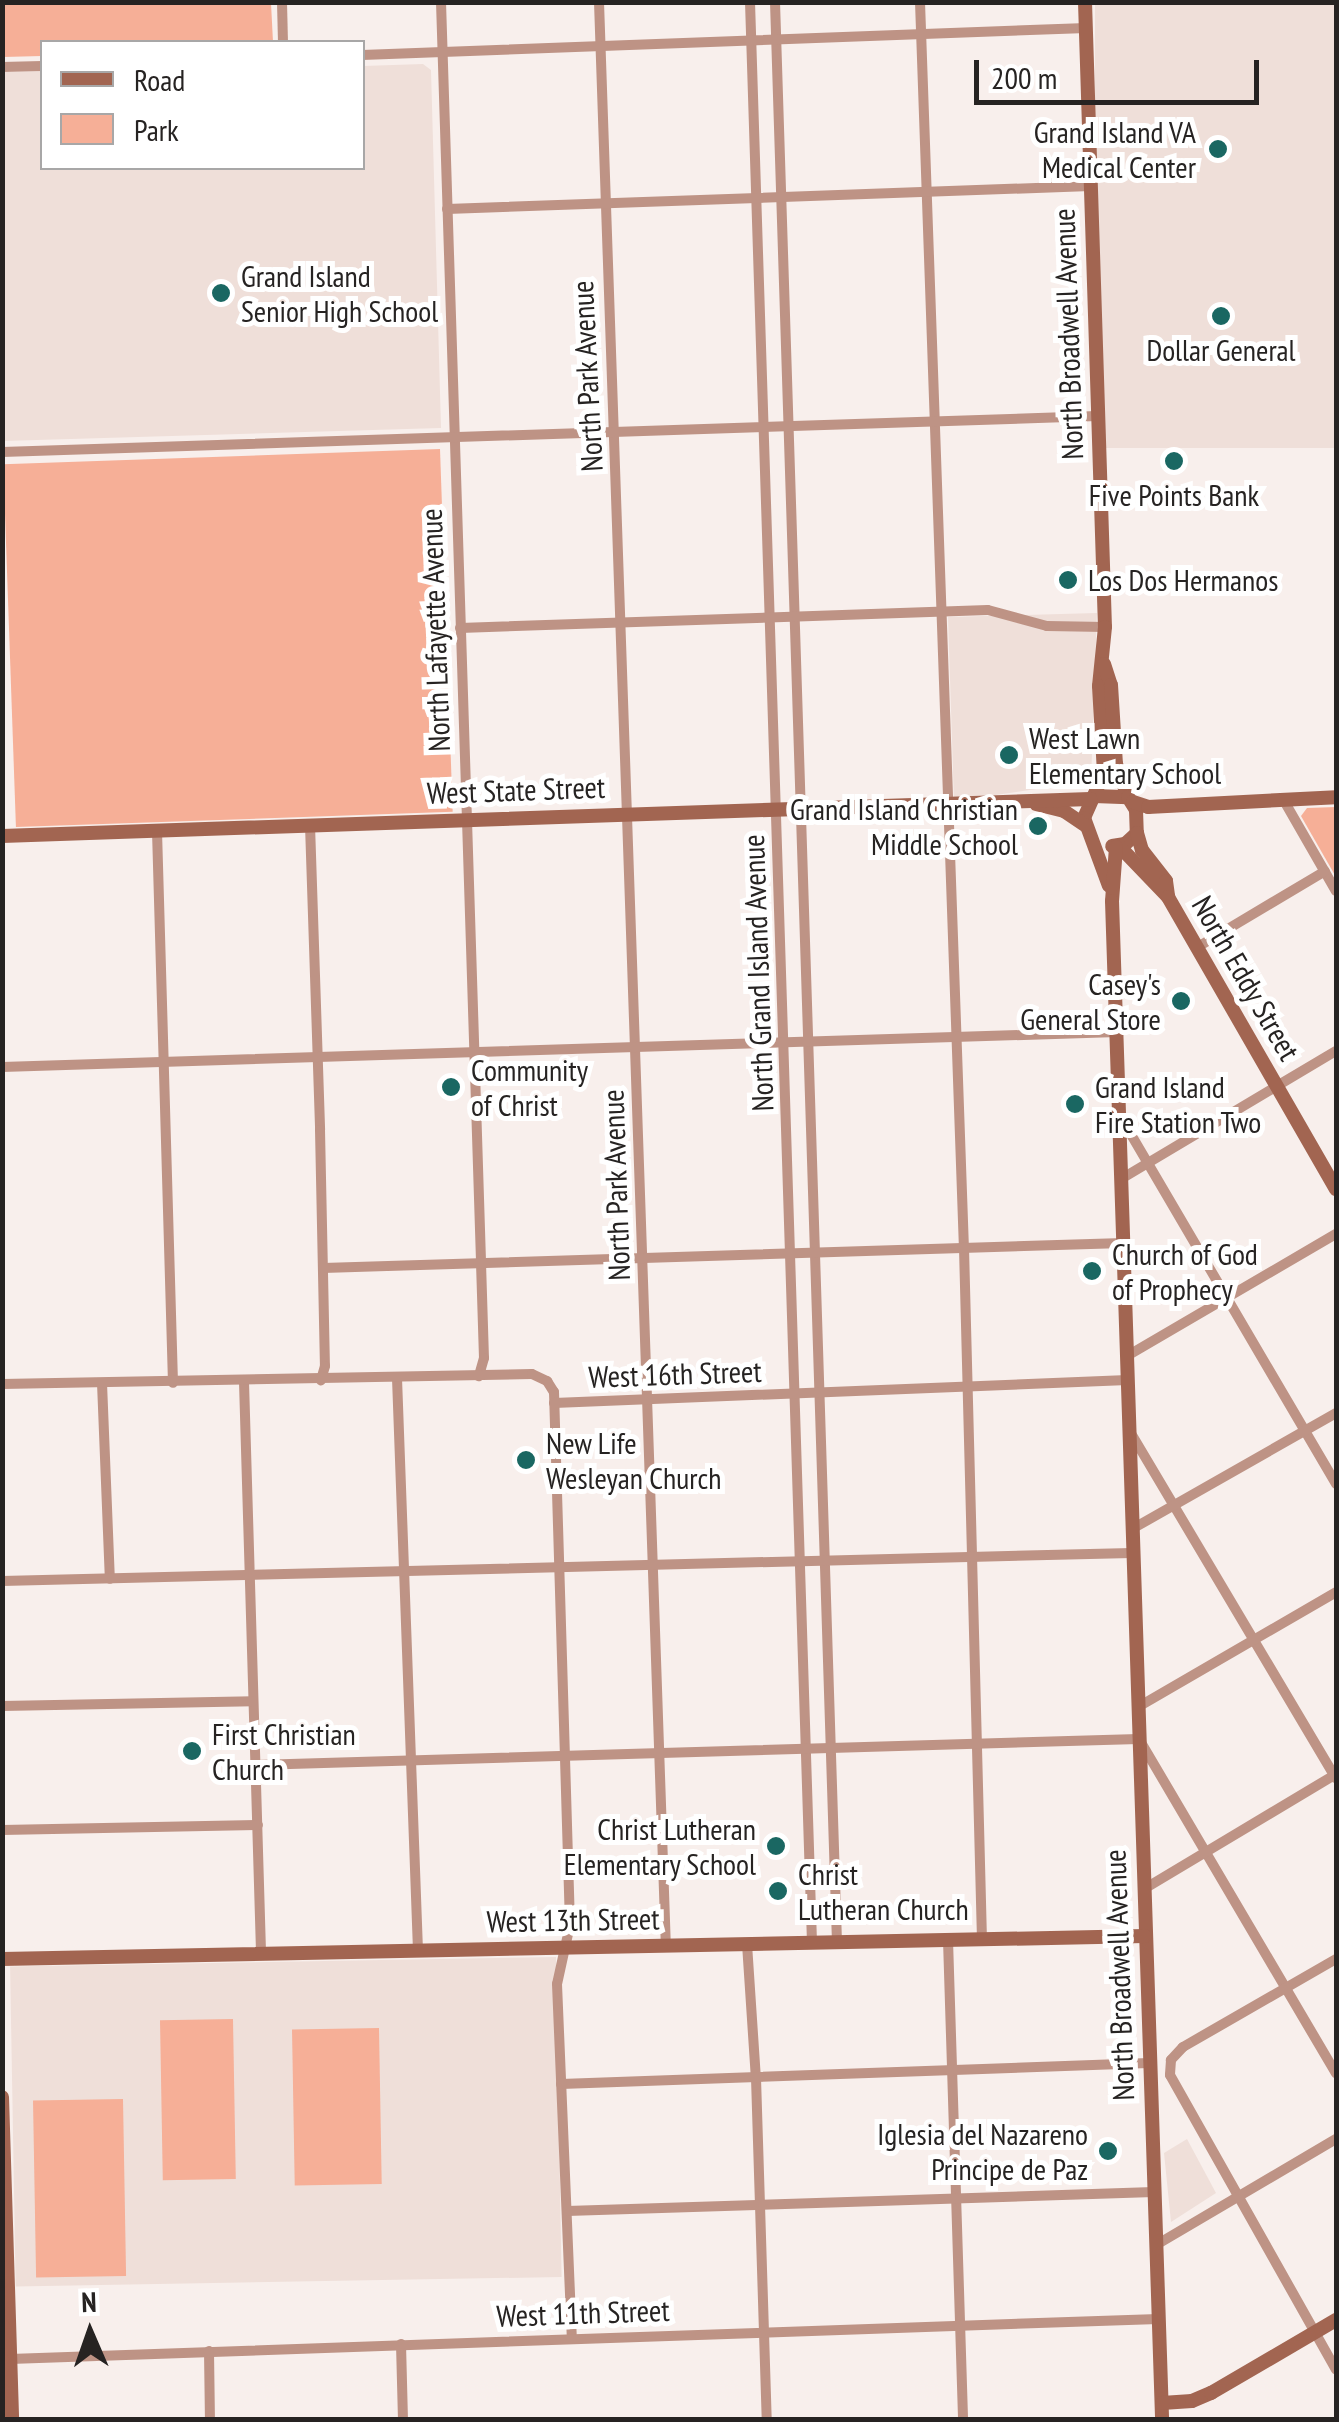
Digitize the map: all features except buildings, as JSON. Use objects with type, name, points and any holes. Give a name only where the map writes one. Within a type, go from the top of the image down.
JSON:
[{"type":"main road","name":"North Broadwell Avenue","points":[[1086,2],[1105,627],[1099,686],[1104,773],[1092,797],[1088,831],[1112,901]]},
{"type":"main road","name":"North Broadwell Avenue","points":[[1104,664],[1110,685],[1116,764],[1130,799]]},
{"type":"main road","name":"West State Street","points":[[2,836],[1030,803],[1092,797],[1130,799]]},
{"type":"main road","points":[[1130,799],[1170,806],[1336,798]]},
{"type":"main road","name":"North Eddy Street","points":[[1130,799],[1142,850],[1166,881],[1168,897]]},
{"type":"main road","name":"West State Street","points":[[1030,803],[1064,811],[1088,831],[1117,846]]},
{"type":"main road","points":[[1117,846],[1170,806]]},
{"type":"main road","name":"North Broadwell Avenue","points":[[1117,846],[1112,901],[1162,2420]]},
{"type":"main road","name":"North Eddy Street","points":[[1117,846],[1168,897],[1336,1189]]},
{"type":"main road","name":"West 13th Street","points":[[2,1959],[1144,1936]]},
{"type":"main road","points":[[2,2096],[12,2420]]},
{"type":"main road","points":[[1162,2402],[1201,2398],[1336,2320]]},
{"type":"street","points":[[282,2],[283,40]]},
{"type":"street","name":"North Lafayette Avenue","points":[[441,2],[484,1358],[479,1376]]},
{"type":"street","name":"North Park Avenue","points":[[600,2],[666,1946]]},
{"type":"street","name":"North Grand Island Avenue","points":[[750,2],[812,1943]]},
{"type":"street","name":"North Grand Island Avenue","points":[[775,2],[837,1942]]},
{"type":"street","points":[[920,2],[964,1248],[982,1940]]},
{"type":"street","points":[[365,55],[1086,28]]},
{"type":"street","points":[[2,67],[40,66]]},
{"type":"street","points":[[448,210],[1091,186]]},
{"type":"street","points":[[2,452],[1097,416]]},
{"type":"street","points":[[460,628],[942,611],[999,611],[1047,626],[1105,627]]},
{"type":"street","points":[[1283,798],[1336,890]]},
{"type":"street","points":[[310,825],[325,1366],[321,1380]]},
{"type":"street","points":[[157,830],[173,1383]]},
{"type":"street","points":[[1196,948],[1325,871]]},
{"type":"street","points":[[2,1067],[1117,1032]]},
{"type":"street","points":[[1122,1179],[1336,1051]]},
{"type":"street","points":[[1119,1113],[1336,1484]]},
{"type":"street","points":[[1127,1356],[1336,1234]]},
{"type":"street","points":[[323,1268],[1124,1243]]},
{"type":"street","name":"West 16th Street","points":[[2,1384],[532,1374],[547,1381],[554,1403],[1128,1380]]},
{"type":"street","points":[[397,1378],[418,1950]]},
{"type":"street","points":[[244,1382],[261,1952]]},
{"type":"street","points":[[102,1384],[110,1579]]},
{"type":"street","points":[[554,1403],[570,1924],[557,1984],[572,2338]]},
{"type":"street","points":[[1132,1529],[1336,1413]]},
{"type":"street","points":[[1129,1430],[1336,1776],[1144,1889]]},
{"type":"street","points":[[2,1581],[560,1570],[1132,1552]]},
{"type":"street","points":[[1138,1707],[1336,1592]]},
{"type":"street","points":[[2,1706],[252,1701]]},
{"type":"street","points":[[256,1765],[1139,1740],[1336,2073]]},
{"type":"street","points":[[2,1830],[258,1824]]},
{"type":"street","points":[[948,1940],[963,2420]]},
{"type":"street","points":[[747,1944],[756,2078],[767,2420]]},
{"type":"street","points":[[1336,1959],[1183,2047],[1170,2065],[1172,2083],[1336,2370]]},
{"type":"street","points":[[562,2084],[1149,2063]]},
{"type":"street","points":[[1156,2245],[1336,2140]]},
{"type":"street","points":[[567,2212],[1154,2192]]},
{"type":"street","name":"West 11th Street","points":[[10,2359],[1158,2319]]},
{"type":"street","points":[[401,2344],[403,2420]]},
{"type":"street","points":[[209,2351],[210,2420]]},
{"type":"shaded area","name":"Grand Island VA Medical Center","points":[[1095,3],[1336,3],[1336,448],[1095,448]]},
{"type":"shaded area","name":"Grand Island Senior High School","points":[[423,64],[431,70],[441,428],[3,441],[2,72],[40,71],[40,170],[365,170],[365,66]]},
{"type":"shaded area","points":[[1097,613],[1091,781],[954,801],[948,617]]},
{"type":"shaded area","points":[[556,1957],[562,2277],[16,2286],[10,1967]]},
{"type":"shaded area","points":[[1187,2139],[1216,2193],[1171,2222],[1164,2153]]},
{"type":"green space","points":[[2,3],[271,3],[273,40],[40,40],[40,56],[3,57]]},
{"type":"green space","points":[[440,449],[453,812],[16,827],[3,464]]},
{"type":"green space","points":[[1336,807],[1336,877],[1301,816],[1307,808]]},
{"type":"green space","points":[[233,2019],[236,2179],[163,2180],[160,2020]]},
{"type":"green space","points":[[379,2028],[382,2184],[295,2185],[292,2030]]},
{"type":"green space","points":[[123,2099],[126,2276],[36,2278],[33,2101]]},
{"type":"place","name":"Grand Island VA Medical Center","points":[[1218,149]]},
{"type":"place","name":"Grand Island Senior High School","points":[[221,293]]},
{"type":"place","name":"Dollar General","points":[[1221,316]]},
{"type":"place","name":"Five Points Bank","points":[[1174,461]]},
{"type":"place","name":"Los Dos Hermanos","points":[[1068,580]]},
{"type":"place","name":"West Lawn Elementary School","points":[[1009,755]]},
{"type":"place","name":"Grand Island Christian Middle School","points":[[1038,826]]},
{"type":"place","name":"Casey's General Store","points":[[1181,1001]]},
{"type":"place","name":"Community of Christ","points":[[451,1087]]},
{"type":"place","name":"Grand Island Fire Station Two","points":[[1075,1104]]},
{"type":"place","name":"Church of God of Prophecy","points":[[1092,1271]]},
{"type":"place","name":"New Life Wesleyan Church","points":[[526,1460]]},
{"type":"place","name":"First Christian Church","points":[[192,1751]]},
{"type":"place","name":"Christ Lutheran Elementary School","points":[[776,1846]]},
{"type":"place","name":"Christ Lutheran Church","points":[[778,1891]]},
{"type":"place","name":"Iglesia del Nazareno Principe de Paz","points":[[1108,2151]]}]
